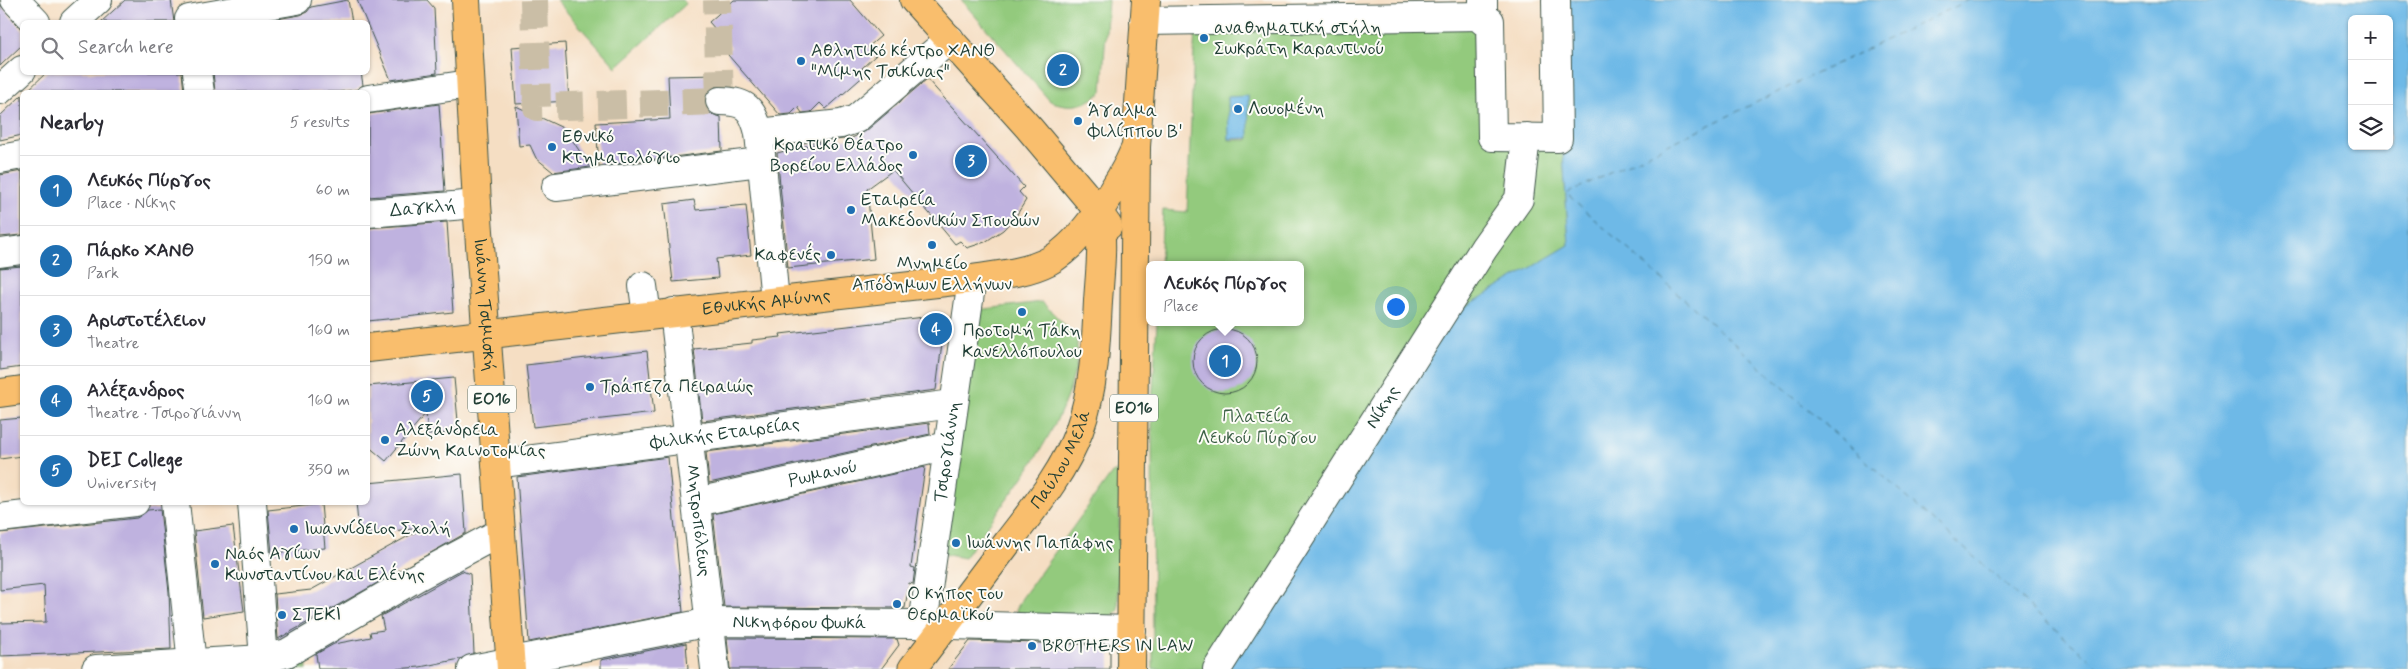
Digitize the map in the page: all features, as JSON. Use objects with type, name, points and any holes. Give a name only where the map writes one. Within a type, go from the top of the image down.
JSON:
[{"type":"main road","points":[[914,0],[1029,128],[1098,211],[1117,240],[1135,284]]},
{"type":"main road","name":"Ιωάννη Τσιμισκή","points":[[463,3],[511,665]]},
{"type":"main road","name":"ΕΟ16","points":[[1131,669],[1136,147],[1145,10]]},
{"type":"main road","name":"Εθνικής Αμύνης","points":[[370,348],[972,279],[1016,272],[1048,262],[1070,245],[1098,211],[1136,147]]},
{"type":"main road","name":"Παύλου Μελά","points":[[912,669],[934,625],[1041,497],[1064,462],[1079,431],[1089,394],[1096,335],[1102,249],[1098,211]]},
{"type":"main road","points":[[0,393],[20,390]]},
{"type":"street","points":[[15,0],[34,20]]},
{"type":"street","points":[[76,20],[98,0]]},
{"type":"street","points":[[188,14],[297,0]]},
{"type":"street","points":[[1145,10],[1483,8],[1483,21],[1490,21],[1492,137],[1558,138],[1556,0]]},
{"type":"street","points":[[759,133],[841,124],[856,119],[950,39]]},
{"type":"street","points":[[0,90],[20,72]]},
{"type":"street","points":[[197,75],[200,90]]},
{"type":"street","points":[[370,99],[469,84]]},
{"type":"street","points":[[720,101],[737,101],[745,106],[755,117],[759,133],[760,162],[775,301]]},
{"type":"street","name":"Νίκης","points":[[1216,669],[1484,248],[1519,199],[1526,137]]},
{"type":"street","points":[[0,159],[20,155]]},
{"type":"street","points":[[556,187],[760,162]]},
{"type":"street","name":"Δαγκλή","points":[[370,213],[477,204]]},
{"type":"street","points":[[0,253],[20,250]]},
{"type":"street","name":"Τσιρογιάννη","points":[[934,625],[948,446],[972,279]]},
{"type":"street","points":[[643,286],[646,316]]},
{"type":"street","name":"Μητροπόλεως","points":[[674,312],[715,669]]},
{"type":"street","name":"Φιλικής Εταιρείας","points":[[496,464],[954,404]]},
{"type":"street","name":"Ρωμανού","points":[[697,502],[948,446]]},
{"type":"street","points":[[0,518],[110,505]]},
{"type":"street","points":[[175,505],[192,664]]},
{"type":"street","points":[[252,505],[263,664]]},
{"type":"street","points":[[96,669],[192,664],[263,664],[287,653],[418,577],[501,532]]},
{"type":"street","name":"Νικηφόρου Φωκά","points":[[472,669],[511,665],[710,622],[1132,630]]},
{"type":"green space","points":[[556,0],[683,0],[686,4],[616,67]]},
{"type":"green space","points":[[961,0],[1108,0],[1102,92],[1096,97],[1078,105],[1065,105],[1050,101]]},
{"type":"green space","name":"Πλατεία Λευκού Πύργου","points":[[1483,21],[1492,137],[1562,138],[1569,245],[1457,312],[1228,669],[1153,669],[1152,406],[1157,326],[1304,326],[1304,261],[1160,261],[1163,210],[1187,212],[1195,26]],"holes":[[[1228,97],[1248,97],[1248,140],[1229,140]]]},
{"type":"green space","points":[[1042,302],[1077,337],[1076,367],[1067,397],[1043,446],[964,558],[943,554],[977,310]]},
{"type":"green space","points":[[1120,471],[1118,610],[1110,618],[1018,615],[1016,610],[1022,598],[1112,473]]},
{"type":"green space","points":[[306,657],[307,669],[291,669],[289,665]]},
{"type":"water","points":[[1561,0],[2408,0],[2408,669],[1228,669],[1457,312],[1569,245],[1562,138]]},
{"type":"water","points":[[1248,96],[1249,138],[1229,139],[1228,97]]},
{"type":"building","points":[[125,0],[171,0],[174,20],[103,20]]},
{"type":"building","points":[[348,0],[352,20],[271,20],[300,15],[307,12],[311,7]]},
{"type":"building","points":[[357,0],[427,0],[434,8],[437,73],[391,80],[370,31],[370,20],[366,20]]},
{"type":"building","name":"Αθλητικό κέντρο ΧΑΝΘ \"Μίμης Τσικίνας\"","points":[[734,0],[850,0],[881,36],[868,47],[876,55],[862,68],[867,73],[826,109],[820,103],[811,112],[802,113],[798,107],[791,114],[780,115],[728,55],[728,50],[731,47],[709,22]]},
{"type":"building","points":[[0,4],[20,28],[20,47],[0,66]]},
{"type":"building","points":[[565,43],[569,101],[516,104],[512,47]]},
{"type":"building","points":[[44,75],[182,75],[184,90],[28,90]]},
{"type":"building","points":[[213,75],[361,75],[363,85],[356,90],[215,90]]},
{"type":"building","points":[[719,75],[720,86],[712,87],[707,92],[704,101],[706,108],[711,114],[721,117],[722,151],[599,166],[596,123],[670,119],[668,76]]},
{"type":"building","name":"Κρατικό Θέατρο Βορείου Ελλάδος","points":[[927,79],[1024,187],[1019,192],[1026,200],[1016,216],[1003,230],[985,242],[967,248],[960,241],[955,244],[893,170],[867,189],[874,259],[788,268],[777,153],[827,141],[852,138],[866,131]]},
{"type":"building","points":[[20,97],[20,135],[0,140],[0,116]]},
{"type":"building","points":[[439,104],[445,191],[370,197],[370,114]]},
{"type":"building","points":[[516,106],[565,129],[590,167],[553,172],[536,158],[530,145],[519,146]]},
{"type":"building","points":[[20,171],[20,235],[0,237],[0,175]]},
{"type":"building","points":[[694,200],[696,210],[746,205],[751,255],[716,259],[718,278],[673,282],[664,204]]},
{"type":"building","points":[[447,222],[453,312],[370,321],[370,228]]},
{"type":"building","points":[[20,266],[20,367],[0,370],[0,268]]},
{"type":"building","points":[[933,316],[944,327],[936,390],[702,421],[694,349],[752,343],[752,340],[781,337],[780,334]]},
{"type":"building","points":[[1225,329],[1237,332],[1248,338],[1254,349],[1257,361],[1254,373],[1248,384],[1237,390],[1225,393],[1213,390],[1202,384],[1196,373],[1193,361],[1196,349],[1202,338],[1213,332]]},
{"type":"building","name":"Τράπεζα Πειραιώς","points":[[647,351],[654,413],[533,427],[526,365]]},
{"type":"building","points":[[454,378],[459,432],[428,435],[426,413],[386,461],[370,448],[370,386]]},
{"type":"building","points":[[20,418],[20,456],[0,459],[0,420]]},
{"type":"building","points":[[929,423],[930,434],[709,483],[706,452]]},
{"type":"building","points":[[668,457],[683,612],[529,642],[517,477]]},
{"type":"building","points":[[925,467],[911,567],[915,568],[913,584],[909,583],[905,608],[724,607],[713,514]]},
{"type":"building","points":[[462,474],[466,533],[278,639],[275,594],[311,590],[423,528],[359,534],[356,505],[370,505],[370,483]]},
{"type":"building","name":"Ιωαννίδειος Σχολή","points":[[321,505],[325,548],[272,553],[268,510]]},
{"type":"building","points":[[160,509],[169,592],[171,649],[0,656],[0,623],[46,622],[44,585],[0,590],[0,533],[137,518],[148,510]]},
{"type":"building","name":"Ναός Αγίων Κωνσταντίνου και Ελένης","points":[[233,526],[244,611],[203,617],[194,531]]},
{"type":"building","points":[[462,571],[470,574],[474,653],[460,659],[420,667],[395,669],[318,669],[316,654],[334,644],[371,637],[370,632],[384,630],[381,616]]},
{"type":"building","points":[[727,638],[897,639],[899,645],[881,669],[730,669]]},
{"type":"building","points":[[970,641],[1110,645],[1110,669],[948,669]]},
{"type":"building","points":[[686,643],[688,669],[601,669],[601,660]]},
{"type":"ferry route","points":[[1969,0],[1566,194],[2100,669]]},
{"type":"tunnel","points":[[534,0],[537,107],[720,101],[717,0]]},
{"type":"place","name":"αναθηματική στήλη Σωκράτη Καραντινού","points":[[1204,38]]},
{"type":"place","name":"Αθλητικό κέντρο ΧΑΝΘ \"Μίμης Τσικίνας\"","points":[[801,61]]},
{"type":"place","name":"Πάρκο ΧΑΝΘ","points":[[1063,70]]},
{"type":"place","name":"Λουομένη","points":[[1238,109]]},
{"type":"place","name":"Άγαλμα Φιλίππου Β'","points":[[1078,121]]},
{"type":"place","name":"Εθνικό Κτηματολόγιο","points":[[552,147]]},
{"type":"place","name":"Κρατικό Θέατρο Βορείου Ελλάδος","points":[[913,155]]},
{"type":"place","name":"Αριστοτέλειον","points":[[971,161]]},
{"type":"place","name":"Εταιρεία Μακεδονικών Σπουδών","points":[[851,210]]},
{"type":"place","name":"Μνημείο Απόδημων Ελλήνων","points":[[932,245]]},
{"type":"place","name":"Καφενές","points":[[831,255]]},
{"type":"place","name":"Προτομή Τάκη Κανελλόπουλου","points":[[1022,312]]},
{"type":"place","name":"Αλέξανδρος","points":[[936,329]]},
{"type":"place","name":"Λευκός Πύργος","points":[[1225,361]]},
{"type":"place","name":"Τράπεζα Πειραιώς","points":[[590,387]]},
{"type":"place","name":"DEI College","points":[[427,396]]},
{"type":"place","name":"Αλεξάνδρεια Ζώνη Καινοτομίας","points":[[385,440]]},
{"type":"place","name":"Ιωαννίδειος Σχολή","points":[[294,529]]},
{"type":"place","name":"Ιωάννης Παπάφης","points":[[956,543]]},
{"type":"place","name":"Ναός Αγίων Κωνσταντίνου και Ελένης","points":[[215,564]]},
{"type":"place","name":"Ο κήπος του Θερμαϊκού","points":[[897,604]]},
{"type":"place","name":"ΣΤΕΚΙ","points":[[282,615]]},
{"type":"place","name":"BROTHERS IN LAW","points":[[1032,646]]}]
